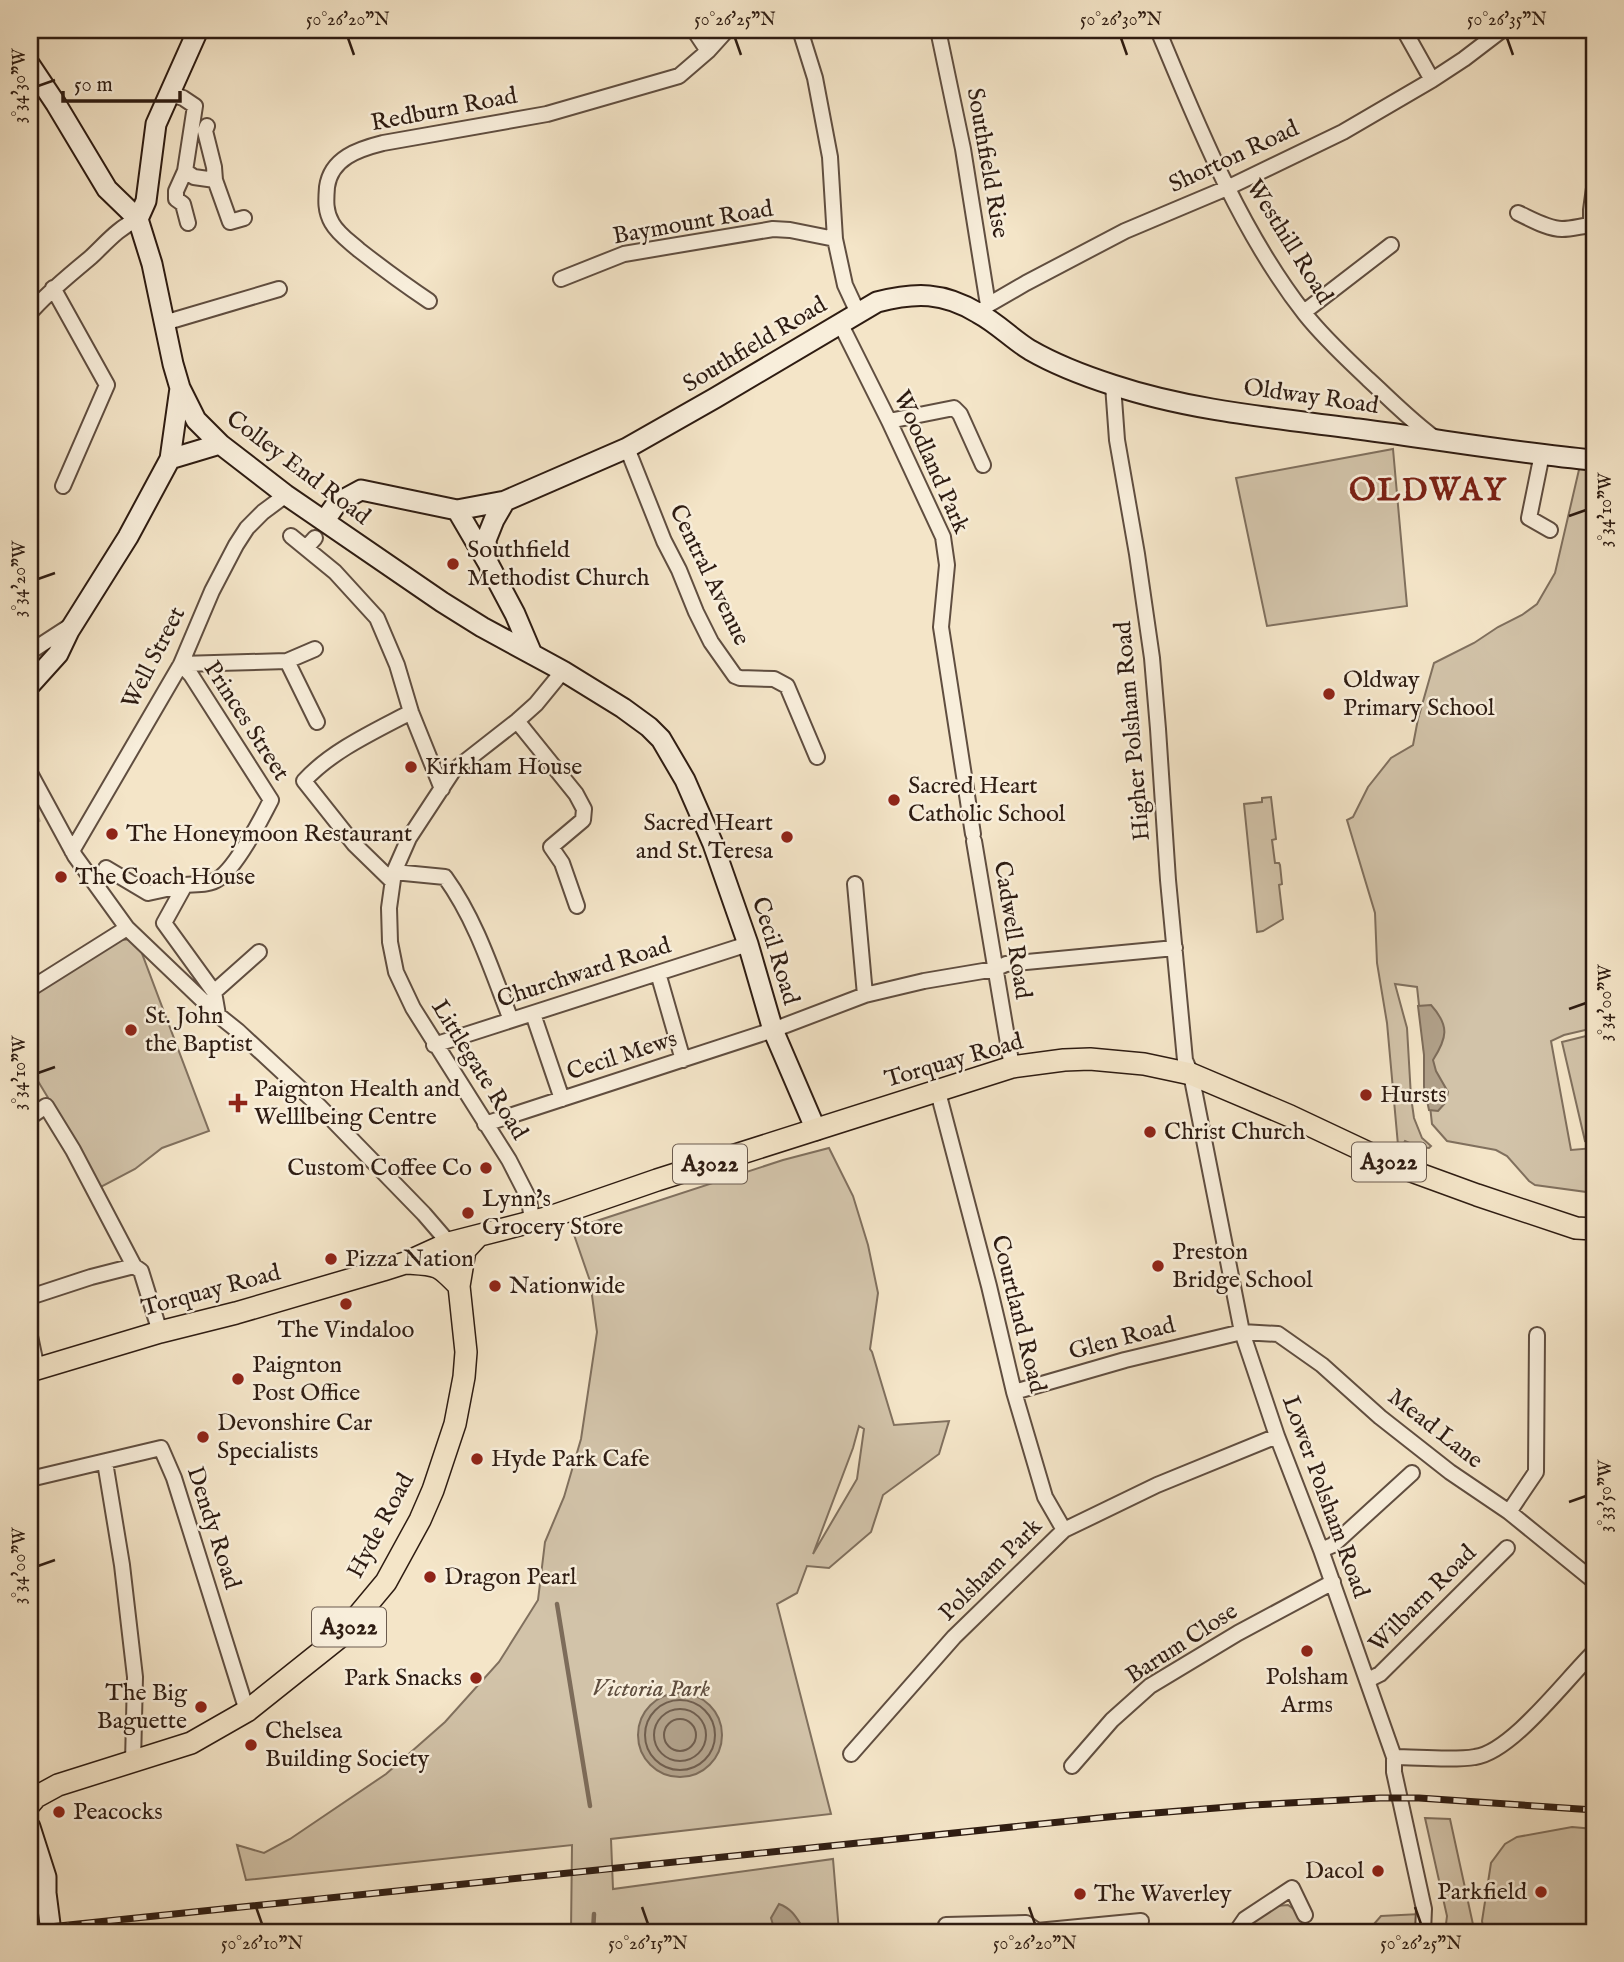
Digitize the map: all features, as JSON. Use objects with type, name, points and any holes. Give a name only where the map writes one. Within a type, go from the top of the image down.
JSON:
[{"type":"main road","name":"Torquay Road","points":[[33,1370],[405,1263],[449,1243],[550,1217],[816,1130],[939,1098],[1012,1067],[1065,1060],[1144,1063],[1191,1074],[1290,1116],[1392,1164],[1576,1228],[1594,1229]]},
{"type":"main road","name":"Hyde Road","points":[[30,1804],[36,1797],[58,1785],[191,1743],[247,1711],[341,1636],[386,1582],[420,1520],[455,1424],[466,1352],[459,1286],[465,1250],[478,1236]]},
{"type":"main road","name":"Torquay Road","points":[[405,1263],[434,1265],[443,1269],[459,1286]]},
{"type":"street","points":[[30,313],[53,288],[125,225],[138,219],[146,201],[156,124],[198,30]]},
{"type":"street","points":[[694,30],[708,51]]},
{"type":"street","name":"Redburn Road","points":[[429,301],[346,240],[332,224],[325,204],[328,180],[336,164],[359,149],[383,142],[547,114],[679,76],[727,30]]},
{"type":"street","points":[[800,30],[815,78],[831,157],[835,239],[845,285],[858,313]]},
{"type":"street","name":"Southfield Rise","points":[[938,30],[963,149],[983,309]]},
{"type":"street","name":"Westhill Road","points":[[1158,30],[1227,188],[1265,254],[1304,312],[1331,344],[1414,423],[1436,439]]},
{"type":"street","points":[[1404,30],[1432,80]]},
{"type":"street","name":"Shorton Road","points":[[983,309],[1125,231],[1227,188],[1343,132],[1432,80],[1502,30]]},
{"type":"street","name":"Colley End Road","points":[[30,65],[107,189],[138,219],[152,264],[180,388],[196,420],[220,444],[286,495],[442,602],[532,654]]},
{"type":"street","points":[[169,93],[195,106],[185,171],[176,191],[176,199],[183,204],[188,223]]},
{"type":"street","points":[[207,126],[205,131],[215,180],[228,219],[230,222],[244,218]]},
{"type":"street","points":[[185,171],[194,177],[215,180]]},
{"type":"street","points":[[1518,213],[1555,228],[1593,227],[1591,210],[1594,188]]},
{"type":"street","name":"Baymount Road","points":[[561,279],[624,254],[773,229],[835,239]]},
{"type":"street","points":[[1304,312],[1391,245]]},
{"type":"street","points":[[53,288],[107,385],[63,486]]},
{"type":"street","points":[[164,323],[279,289]]},
{"type":"street","name":"Southfield Road","points":[[325,520],[337,503],[361,490],[457,510],[505,501],[627,448],[877,302],[896,297],[922,294],[983,309],[1030,349]]},
{"type":"street","name":"Woodland Park","points":[[840,323],[939,525],[946,550],[941,627],[974,838]]},
{"type":"street","name":"Oldway Road","points":[[1030,349],[1063,366],[1161,399],[1222,410],[1594,460]]},
{"type":"street","name":"Higher Polsham Road","points":[[1113,385],[1117,440],[1152,657],[1165,845],[1185,1060],[1191,1074]]},
{"type":"street","points":[[30,689],[58,654],[74,623],[128,537],[170,459],[180,388]]},
{"type":"street","points":[[889,421],[954,408],[960,414],[983,465]]},
{"type":"street","points":[[170,459],[220,444]]},
{"type":"street","name":"Central Avenue","points":[[627,448],[664,541],[711,642],[735,676],[774,679],[787,686],[817,757]]},
{"type":"street","points":[[1542,454],[1529,518],[1550,530]]},
{"type":"street","name":"Well Street","points":[[72,851],[181,664],[236,545],[247,528],[263,512],[286,495]]},
{"type":"street","points":[[488,563],[486,540],[505,501]]},
{"type":"street","points":[[457,510],[515,614],[532,654]]},
{"type":"street","points":[[291,536],[311,543],[377,618],[442,789]]},
{"type":"street","points":[[30,652],[74,623]]},
{"type":"street","points":[[181,664],[287,661],[315,649]]},
{"type":"street","name":"Cecil Road","points":[[532,654],[636,716],[661,739],[685,780],[713,844],[748,944],[773,1030],[816,1130]]},
{"type":"street","points":[[287,661],[317,722]]},
{"type":"street","name":"Princes Street","points":[[181,664],[191,675],[271,800],[258,825],[228,869],[217,880],[185,886]]},
{"type":"street","name":"Littlegate Road","points":[[532,1222],[528,1199],[509,1160],[435,1045],[413,1008],[396,971],[390,942],[389,908],[393,876],[409,838],[453,771],[536,704],[563,671]]},
{"type":"street","points":[[411,712],[361,738],[313,771],[304,781],[354,844],[393,876],[445,877],[458,895],[481,940],[511,1020]]},
{"type":"street","points":[[517,721],[576,794],[584,809],[583,820],[551,847],[562,863],[577,906]]},
{"type":"street","points":[[30,773],[44,812],[127,928],[319,1106],[449,1243]]},
{"type":"street","name":"Cadwell Road","points":[[974,838],[1012,1067]]},
{"type":"street","points":[[106,868],[148,893],[185,886]]},
{"type":"street","points":[[855,884],[865,995]]},
{"type":"street","points":[[185,886],[164,923],[214,992],[218,1015]]},
{"type":"street","points":[[30,989],[127,928]]},
{"type":"street","name":"Churchward Road","points":[[435,1045],[748,944]]},
{"type":"street","name":"Cecil Mews","points":[[485,1124],[773,1030],[865,995],[924,981],[995,970],[1006,964],[1175,948]]},
{"type":"street","points":[[214,992],[259,952]]},
{"type":"street","points":[[658,973],[683,1060]]},
{"type":"street","points":[[533,1014],[562,1099]]},
{"type":"street","name":"Lower Polsham Road","points":[[1191,1074],[1242,1332],[1394,1756],[1394,1772],[1424,1909],[1423,1932]]},
{"type":"street","name":"Courtland Road","points":[[939,1098],[1014,1392],[1045,1497],[1064,1530]]},
{"type":"street","points":[[30,1117],[47,1106],[134,1266],[141,1271],[160,1332]]},
{"type":"street","name":"Hyde Road","points":[[449,1243],[459,1286]]},
{"type":"street","points":[[30,1297],[134,1266]]},
{"type":"street","name":"Glen Road","points":[[1014,1392],[1125,1360],[1242,1332]]},
{"type":"street","name":"Mead Lane","points":[[1242,1332],[1278,1334],[1322,1365],[1380,1417],[1450,1472],[1509,1512],[1594,1581]]},
{"type":"street","points":[[1509,1512],[1536,1472],[1536,1335]]},
{"type":"street","points":[[30,1336],[33,1370]]},
{"type":"street","name":"Polsham Park","points":[[851,1754],[954,1637],[1064,1530],[1157,1485],[1278,1436]]},
{"type":"street","name":"Dendy Road","points":[[30,1479],[161,1448],[174,1478],[247,1711]]},
{"type":"street","points":[[105,1462],[122,1565],[135,1677],[134,1762]]},
{"type":"street","points":[[1321,1550],[1333,1545],[1412,1473]]},
{"type":"street","name":"Wilbarn Road","points":[[1368,1680],[1380,1674],[1507,1548]]},
{"type":"street","name":"Barum Close","points":[[1072,1766],[1112,1720],[1150,1686],[1238,1633],[1333,1582]]},
{"type":"street","points":[[1394,1756],[1475,1757],[1492,1752],[1533,1716],[1594,1652]]},
{"type":"street","points":[[30,1827],[44,1867],[51,1932]]},
{"type":"street","points":[[30,1871],[46,1893]]},
{"type":"street","points":[[1287,1873],[1305,1915]]},
{"type":"street","points":[[1236,1932],[1245,1919],[1292,1888]]},
{"type":"street","points":[[946,1925],[1026,1923],[1037,1932],[1141,1921]]},
{"type":"green space","points":[[1393,449],[1407,606],[1267,626],[1236,478]]},
{"type":"green space","points":[[1581,461],[1594,462],[1594,1028],[1551,1041],[1571,1150],[1594,1148],[1594,1193],[1535,1185],[1507,1156],[1496,1150],[1447,1141],[1432,1124],[1417,987],[1395,984],[1407,1028],[1414,1118],[1422,1138],[1431,1146],[1419,1147],[1405,1141],[1402,1147],[1398,1145],[1387,1023],[1377,963],[1375,913],[1347,820],[1353,817],[1368,787],[1391,758],[1413,745],[1434,663],[1474,643],[1537,604],[1555,573]]},
{"type":"green space","points":[[1271,797],[1276,839],[1272,840],[1275,863],[1280,865],[1282,884],[1279,885],[1283,919],[1257,932],[1244,804],[1262,802],[1262,798]]},
{"type":"green space","points":[[132,939],[138,943],[209,1131],[162,1148],[135,1169],[97,1189],[30,1068],[30,995],[121,940]]},
{"type":"green space","points":[[1594,1034],[1594,1139],[1585,1141],[1562,1042]]},
{"type":"green space","name":"Victoria Park","points":[[829,1148],[853,1196],[868,1245],[878,1293],[870,1349],[894,1425],[949,1421],[939,1454],[883,1495],[871,1532],[829,1568],[807,1566],[797,1593],[777,1604],[831,1814],[611,1839],[613,1889],[833,1859],[839,1932],[571,1932],[572,1845],[246,1880],[237,1845],[264,1853],[290,1839],[386,1774],[445,1722],[499,1662],[538,1600],[545,1542],[564,1497],[581,1439],[597,1332],[590,1281],[572,1229],[783,1160]],"holes":[[[859,1426],[864,1429],[857,1479],[813,1554]]]},
{"type":"green space","points":[[1425,1818],[1450,1819],[1474,1929],[1477,1932],[1445,1932],[1447,1916]]},
{"type":"green space","name":"Parkfield","points":[[1572,1827],[1594,1829],[1594,1932],[1484,1932],[1482,1921],[1491,1863],[1505,1844],[1517,1837]]},
{"type":"green space","points":[[1288,1905],[1311,1932],[1245,1932],[1249,1924],[1276,1906]]},
{"type":"green space","points":[[1420,1914],[1414,1932],[1367,1932],[1381,1916]]},
{"type":"water","points":[[1431,1005],[1444,1026],[1444,1038],[1433,1060],[1448,1092],[1446,1102],[1438,1111],[1429,1110],[1424,1087],[1424,1055],[1418,1006]]},
{"type":"water","points":[[680,1693],[696,1696],[710,1705],[719,1719],[722,1735],[719,1751],[710,1765],[696,1774],[680,1777],[664,1774],[650,1765],[641,1751],[638,1735],[641,1719],[650,1705],[664,1696]]},
{"type":"water","points":[[779,1904],[791,1912],[805,1931],[775,1932],[771,1918]]},
{"type":"waterway","points":[[557,1604],[590,1806]]},
{"type":"waterway","points":[[593,1932],[594,1914]]},
{"type":"tunnel","points":[[30,819],[38,815]]},
{"type":"railway","points":[[30,1929],[1118,1816],[1253,1805],[1419,1798],[1594,1810]]},
{"type":"place","name":"Southfield Methodist Church","points":[[453,564]]},
{"type":"place","name":"Oldway Primary School","points":[[1329,694]]},
{"type":"place","name":"Kirkham House","points":[[411,767]]},
{"type":"place","name":"Sacred Heart Catholic School","points":[[894,800]]},
{"type":"place","name":"The Honeymoon Restaurant","points":[[112,834]]},
{"type":"place","name":"Sacred Heart and St. Teresa","points":[[787,837]]},
{"type":"place","name":"The Coach House","points":[[61,877]]},
{"type":"place","name":"St. John the Baptist","points":[[131,1030]]},
{"type":"place","name":"Hursts","points":[[1366,1095]]},
{"type":"place","name":"Paignton Health and Welllbeing Centre","points":[[238,1103]]},
{"type":"place","name":"Christ Church","points":[[1150,1132]]},
{"type":"place","name":"Custom Coffee Co","points":[[486,1168]]},
{"type":"place","name":"Lynn's Grocery Store","points":[[468,1213]]},
{"type":"place","name":"Pizza Nation","points":[[331,1259]]},
{"type":"place","name":"Preston Bridge School","points":[[1158,1266]]},
{"type":"place","name":"Nationwide","points":[[495,1286]]},
{"type":"place","name":"The Vindaloo","points":[[346,1304]]},
{"type":"place","name":"Paignton Post Office","points":[[238,1379]]},
{"type":"place","name":"Devonshire Car Specialists","points":[[203,1437]]},
{"type":"place","name":"Hyde Park Cafe","points":[[477,1459]]},
{"type":"place","name":"Dragon Pearl","points":[[430,1577]]},
{"type":"place","name":"Polsham Arms","points":[[1307,1651]]},
{"type":"place","name":"Park Snacks","points":[[476,1678]]},
{"type":"place","name":"The Big Baguette","points":[[201,1707]]},
{"type":"place","name":"Chelsea Building Society","points":[[251,1745]]},
{"type":"place","name":"Peacocks","points":[[59,1812]]},
{"type":"place","name":"Dacol","points":[[1378,1871]]},
{"type":"place","name":"Parkfield","points":[[1541,1892]]},
{"type":"place","name":"The Waverley","points":[[1080,1894]]},
{"type":"district","name":"OLDWAY","points":[[1428,491]]}]
